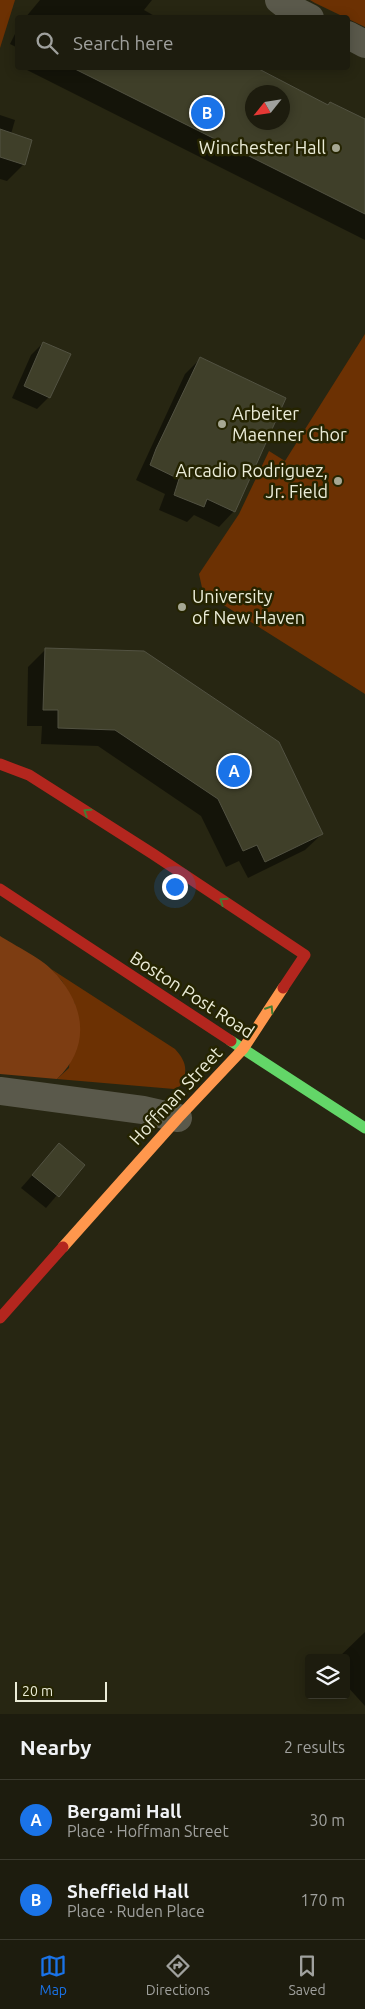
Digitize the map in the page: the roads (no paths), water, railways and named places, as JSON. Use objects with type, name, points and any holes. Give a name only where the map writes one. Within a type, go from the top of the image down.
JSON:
[{"type":"street","points":[[280,0],[304,15]]},
{"type":"street","points":[[350,37],[365,44]]},
{"type":"street","name":"Hoffman Street","points":[[0,764],[29,775],[153,854],[305,955],[243,1050],[178,1118],[0,1318]]},
{"type":"street","name":"Boston Post Road","points":[[0,889],[243,1050],[365,1128]]},
{"type":"street","points":[[0,1091],[143,1110],[178,1118]]},
{"type":"place","name":"Sheffield Hall","points":[[207,113]]},
{"type":"place","name":"Winchester Hall","points":[[336,148]]},
{"type":"place","name":"Arbeiter Maenner Chor","points":[[222,424]]},
{"type":"place","name":"Arcadio Rodriguez, Jr. Field","points":[[338,481]]},
{"type":"place","name":"University of New Haven","points":[[182,607]]},
{"type":"place","name":"Bergami Hall","points":[[234,771]]}]
